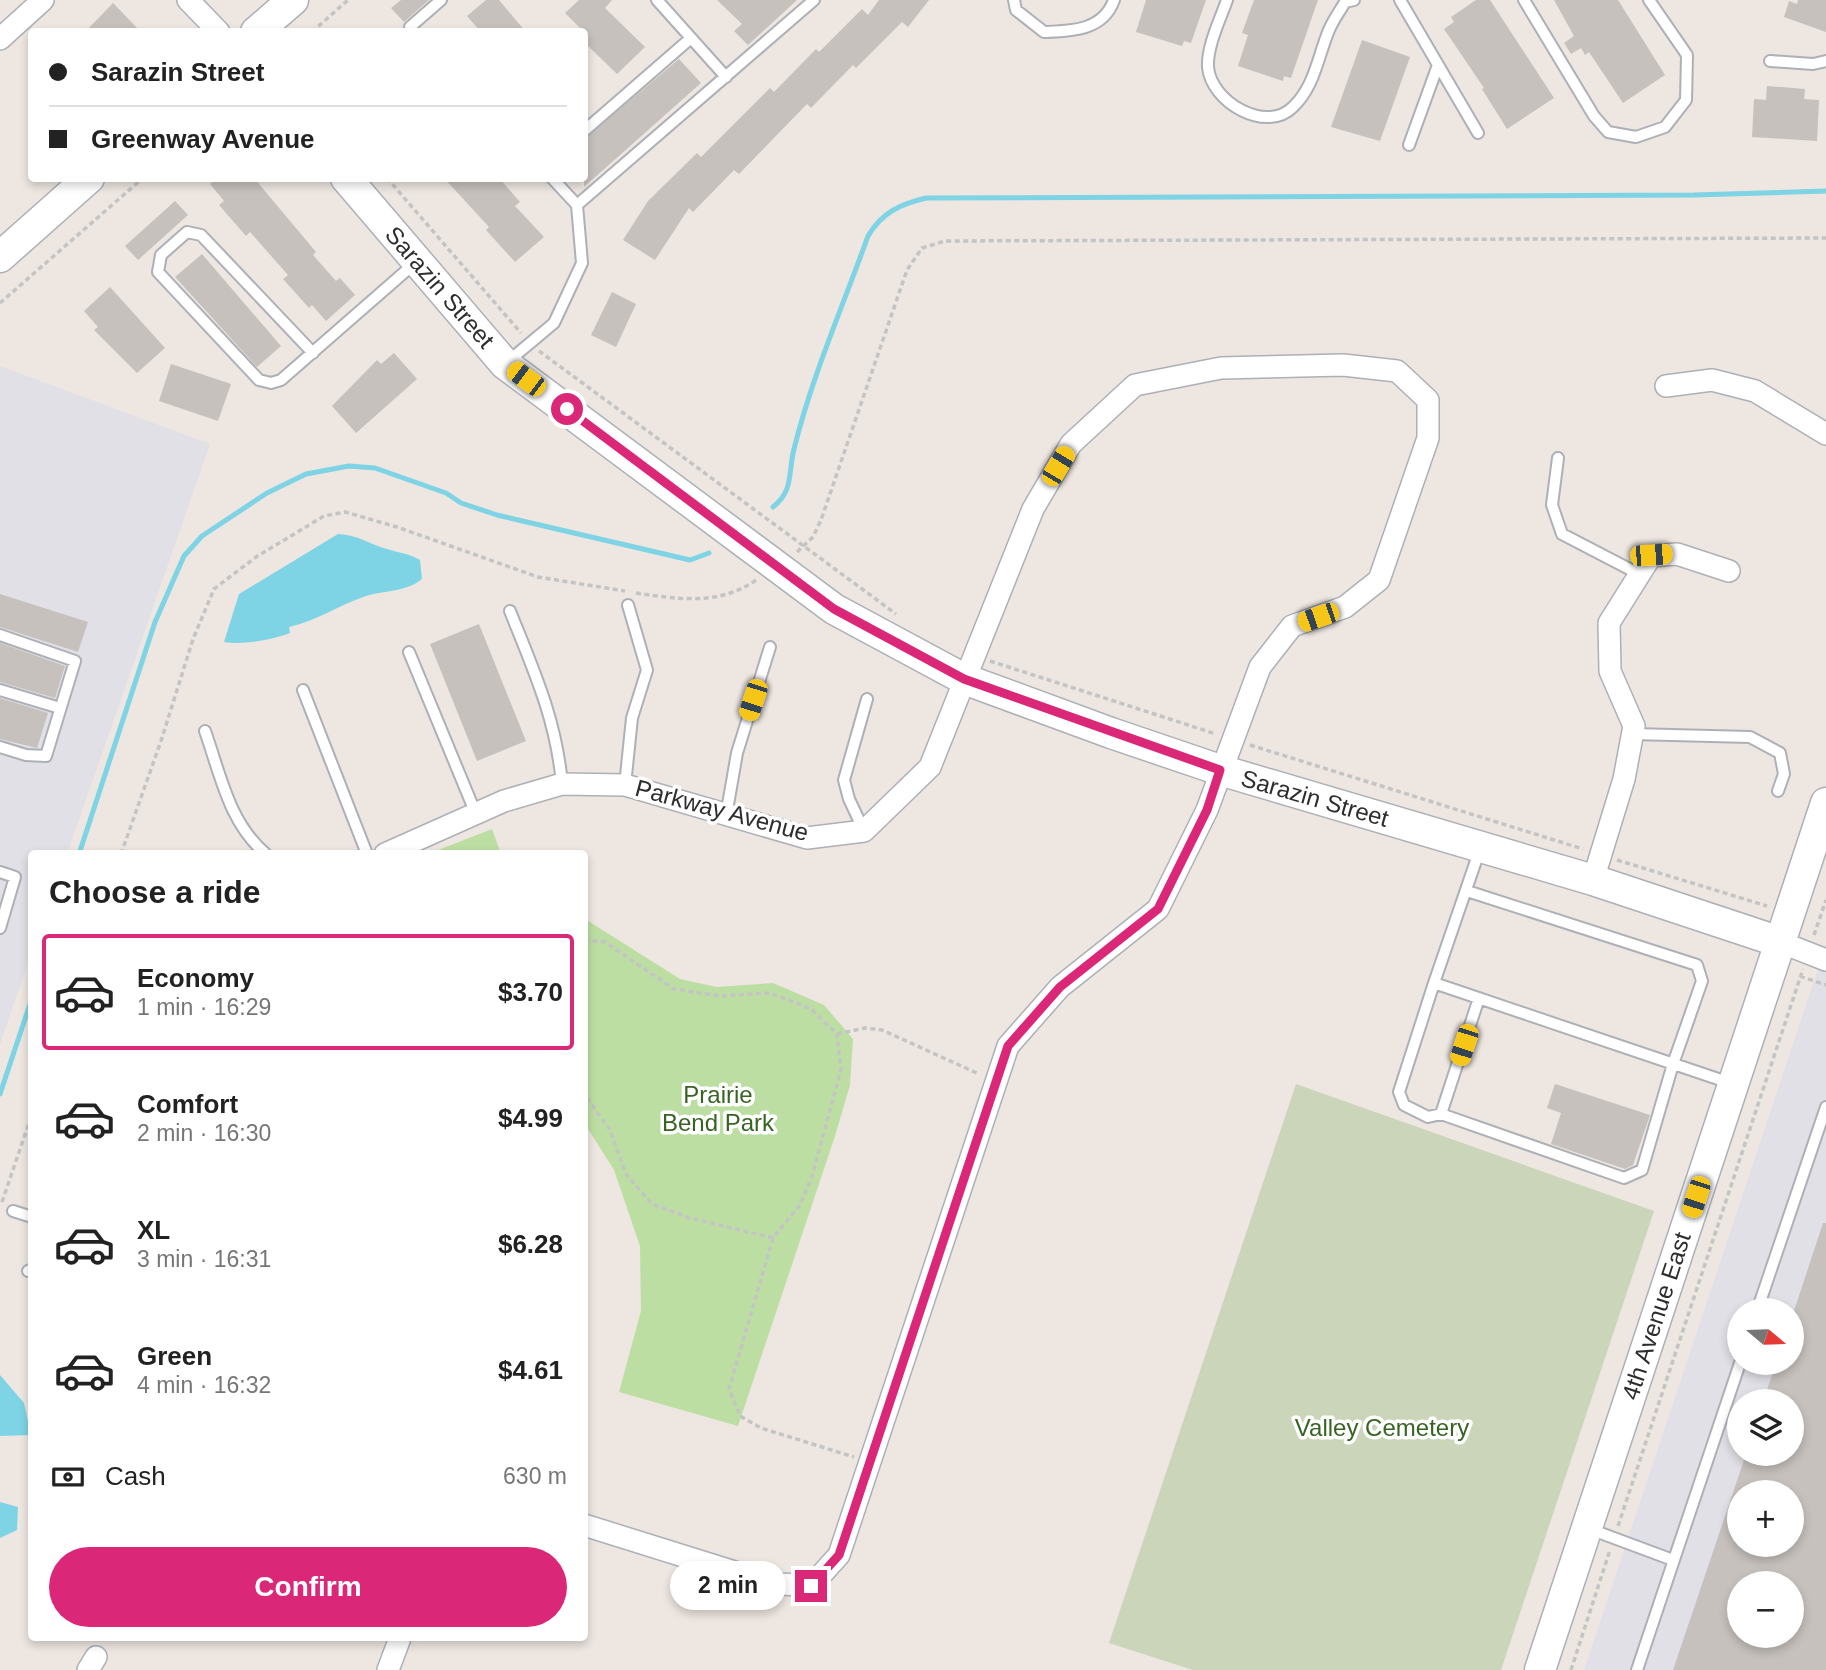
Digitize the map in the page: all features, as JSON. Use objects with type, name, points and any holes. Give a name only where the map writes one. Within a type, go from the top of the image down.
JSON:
[{"type":"street","points":[[0,39],[43,0]]},
{"type":"street","points":[[188,0],[215,28]]},
{"type":"street","points":[[261,28],[293,0]]},
{"type":"street","points":[[0,257],[84,182]]},
{"type":"street","name":"Sarazin Street","points":[[349,182],[505,364],[834,609],[1220,770],[1480,846],[1597,867],[1784,929],[1817,956]]},
{"type":"street","points":[[588,1526],[773,1584],[811,1586],[839,1555],[1008,1046],[1060,987],[1158,909],[1207,810],[1259,667],[1292,626],[1345,607],[1379,580],[1428,438],[1428,400],[1398,370],[1343,365],[1221,368],[1135,386],[1071,444],[1033,509],[930,767],[864,831]]},
{"type":"street","points":[[1665,386],[1712,380],[1755,391],[1826,433]]},
{"type":"street","points":[[1597,867],[1624,779],[1634,726],[1610,671],[1609,623],[1651,555],[1677,554],[1729,571]]},
{"type":"street","name":"Parkway Avenue","points":[[394,850],[504,801],[562,784],[625,785],[807,838],[864,831]]},
{"type":"street","name":"4th Avenue East","points":[[1539,1670],[1826,803]]},
{"type":"street","points":[[388,1670],[399,1641]]},
{"type":"lane","points":[[411,28],[441,0]]},
{"type":"lane","points":[[657,0],[726,77]]},
{"type":"lane","points":[[577,205],[814,0]]},
{"type":"lane","points":[[1014,0],[1016,10],[1044,32],[1085,30],[1111,7],[1114,0]]},
{"type":"lane","points":[[1227,0],[1208,68],[1215,86],[1235,108],[1261,118],[1291,110],[1309,88],[1329,28],[1345,2],[1354,0]]},
{"type":"lane","points":[[1400,0],[1478,133]]},
{"type":"lane","points":[[1524,0],[1594,116],[1608,132],[1636,137],[1665,127],[1686,100],[1687,55],[1649,0]]},
{"type":"lane","points":[[588,128],[691,38]]},
{"type":"lane","points":[[1770,61],[1813,64],[1826,61]]},
{"type":"lane","points":[[1409,145],[1438,65]]},
{"type":"lane","points":[[505,364],[554,323],[582,262],[577,205],[556,182]]},
{"type":"lane","points":[[313,353],[201,235],[187,232],[161,254],[158,272],[259,380],[271,383],[281,380],[313,353],[417,261]]},
{"type":"lane","points":[[1558,458],[1552,505],[1562,534],[1639,574]]},
{"type":"lane","points":[[625,785],[632,719],[647,670],[628,605]]},
{"type":"lane","points":[[510,611],[551,714],[562,784]]},
{"type":"lane","points":[[0,635],[75,661],[46,756],[26,755],[0,747]]},
{"type":"lane","points":[[726,816],[737,753],[770,647]]},
{"type":"lane","points":[[409,652],[476,814]]},
{"type":"lane","points":[[0,690],[60,708]]},
{"type":"lane","points":[[303,690],[365,850]]},
{"type":"lane","points":[[864,831],[849,799],[844,780],[867,699]]},
{"type":"lane","points":[[205,731],[237,822],[262,850]]},
{"type":"lane","points":[[1632,734],[1751,737],[1780,753],[1784,775],[1778,791]]},
{"type":"lane","points":[[1467,891],[1697,965],[1702,981],[1673,1063],[1643,1170],[1624,1178],[1441,1114],[1428,1117],[1404,1105],[1399,1092],[1480,846]]},
{"type":"lane","points":[[0,872],[15,877],[0,928]]},
{"type":"lane","points":[[1434,983],[1733,1084]]},
{"type":"lane","points":[[1441,1114],[1479,999]]},
{"type":"lane","points":[[1761,1298],[1826,1107]]},
{"type":"lane","points":[[13,1211],[28,1216]]},
{"type":"lane","points":[[1637,1670],[1736,1376]]},
{"type":"lane","points":[[1587,1528],[1673,1560]]},
{"type":"path","points":[[316,28],[348,0]]},
{"type":"path","points":[[0,303],[138,182]]},
{"type":"path","points":[[390,182],[530,343],[898,615]]},
{"type":"path","points":[[122,850],[162,741],[193,639],[214,589],[256,557],[324,516],[345,512],[397,527],[538,577],[695,601],[743,590],[804,547],[821,520],[907,270],[922,248],[944,241],[1826,238]]},
{"type":"path","points":[[969,667],[1232,740],[1597,867],[1765,905],[1784,929],[1817,927]]},
{"type":"path","points":[[1572,1670],[1800,976],[1817,956],[1817,927],[1826,900]]},
{"type":"path","points":[[588,940],[605,942],[674,989],[720,996],[770,993],[811,1009],[837,1034],[841,1070],[812,1176],[800,1205],[773,1238],[729,1388],[740,1416],[761,1428],[870,1462]]},
{"type":"path","points":[[1800,976],[1826,985]]},
{"type":"path","points":[[837,1034],[865,1028],[882,1030],[996,1083]]},
{"type":"path","points":[[588,1100],[610,1130],[626,1174],[652,1204],[690,1218],[773,1238]]},
{"type":"path","points":[[0,1209],[28,1126]]},
{"type":"shaded area","points":[[0,366],[210,444],[68,850],[28,850],[28,963],[0,1044]]},
{"type":"shaded area","points":[[1826,945],[1826,1670],[1584,1670]]},
{"type":"green space","points":[[492,829],[500,850],[438,850]]},
{"type":"green space","name":"Prairie Bend Park","points":[[588,921],[680,979],[717,987],[773,983],[824,1005],[853,1039],[850,1085],[835,1136],[738,1426],[619,1392],[641,1311],[640,1246],[614,1170],[588,1129]]},
{"type":"green space","name":"Valley Cemetery","points":[[1296,1084],[1654,1211],[1501,1670],[1193,1670],[1109,1643]]},
{"type":"water","points":[[338,534],[358,538],[420,560],[422,579],[403,589],[373,594],[289,627],[290,633],[283,636],[249,642],[224,642],[239,594]]},
{"type":"water","points":[[0,1375],[24,1403],[28,1435],[0,1436]]},
{"type":"water","points":[[0,1502],[18,1507],[17,1530],[0,1538]]},
{"type":"building","points":[[401,0],[429,0],[404,22],[391,8]]},
{"type":"building","points":[[486,0],[499,0],[523,28],[478,28],[467,16]]},
{"type":"building","points":[[579,0],[612,0],[605,8],[645,47],[617,74],[588,46],[588,28],[580,28],[565,13]]},
{"type":"building","points":[[717,0],[797,0],[748,45],[734,31],[742,24]]},
{"type":"building","points":[[879,0],[929,0],[908,27],[902,22],[856,68],[853,65],[811,108],[807,104],[739,174],[734,170],[693,212],[689,208],[655,260],[623,240],[648,201],[697,153],[701,157],[770,88],[774,92],[816,49],[819,52],[862,9],[868,15]]},
{"type":"building","points":[[1146,0],[1206,0],[1191,43],[1184,41],[1182,46],[1136,32]]},
{"type":"building","points":[[1254,0],[1318,0],[1291,78],[1284,76],[1283,81],[1238,66],[1248,35],[1242,33]]},
{"type":"building","points":[[1476,0],[1490,0],[1554,98],[1507,129],[1482,89],[1484,88],[1444,29],[1454,22],[1451,17]]},
{"type":"building","points":[[1554,0],[1618,0],[1665,75],[1623,103],[1589,52],[1585,55],[1581,48],[1571,54],[1564,43],[1574,36]]},
{"type":"building","points":[[1798,0],[1826,0],[1826,32],[1784,17],[1789,1],[1797,4]]},
{"type":"building","points":[[113,3],[137,28],[89,28]]},
{"type":"building","points":[[1362,40],[1410,57],[1380,141],[1331,127]]},
{"type":"building","points":[[679,59],[701,83],[584,187],[584,182],[588,182],[588,136]]},
{"type":"building","points":[[1767,86],[1805,89],[1804,99],[1819,100],[1817,141],[1752,137],[1754,99],[1766,100]]},
{"type":"building","points":[[257,182],[316,252],[313,255],[336,281],[340,278],[355,295],[326,321],[312,305],[309,308],[283,279],[288,275],[250,232],[246,236],[219,205],[224,201],[210,184]]},
{"type":"building","points":[[448,182],[502,182],[520,202],[515,206],[544,237],[515,262],[486,230],[489,227]]},
{"type":"building","points":[[175,201],[188,215],[138,260],[125,246]]},
{"type":"building","points":[[202,254],[281,346],[257,367],[175,277]]},
{"type":"building","points":[[110,287],[165,348],[137,373],[94,330],[98,327],[84,311]]},
{"type":"building","points":[[612,292],[636,304],[616,347],[591,335]]},
{"type":"building","points":[[394,353],[417,379],[356,433],[332,406],[377,360],[381,364]]},
{"type":"building","points":[[171,364],[231,384],[218,421],[159,401]]},
{"type":"building","points":[[0,594],[88,622],[78,652],[0,627]]},
{"type":"building","points":[[479,624],[526,741],[477,761],[430,644]]},
{"type":"building","points":[[0,643],[65,666],[55,698],[0,682]]},
{"type":"building","points":[[0,698],[48,713],[37,748],[0,739]]},
{"type":"building","points":[[1555,1084],[1650,1115],[1633,1165],[1625,1169],[1551,1144],[1561,1113],[1547,1108]]},
{"type":"building","points":[[1823,1223],[1826,1223],[1826,1670],[1673,1670],[1727,1510],[1727,1557],[1804,1557],[1804,1480],[1737,1480],[1742,1466],[1804,1466],[1804,1389],[1767,1389],[1772,1376],[1804,1376],[1804,1298],[1798,1298]]},
{"type":"waterway","points":[[773,507],[787,488],[794,449],[810,395],[868,236],[886,215],[917,200],[1694,195],[1826,191]]},
{"type":"waterway","points":[[80,850],[155,622],[184,556],[202,536],[267,493],[306,474],[349,466],[375,468],[446,493],[461,503],[497,515],[690,560],[709,553]]},
{"type":"waterway","points":[[0,1094],[28,1010]]},
{"type":"route","points":[[567,409],[834,609],[964,679],[1220,770],[1207,810],[1158,909],[1060,987],[1008,1046],[985,1122],[839,1555],[811,1586]]}]
